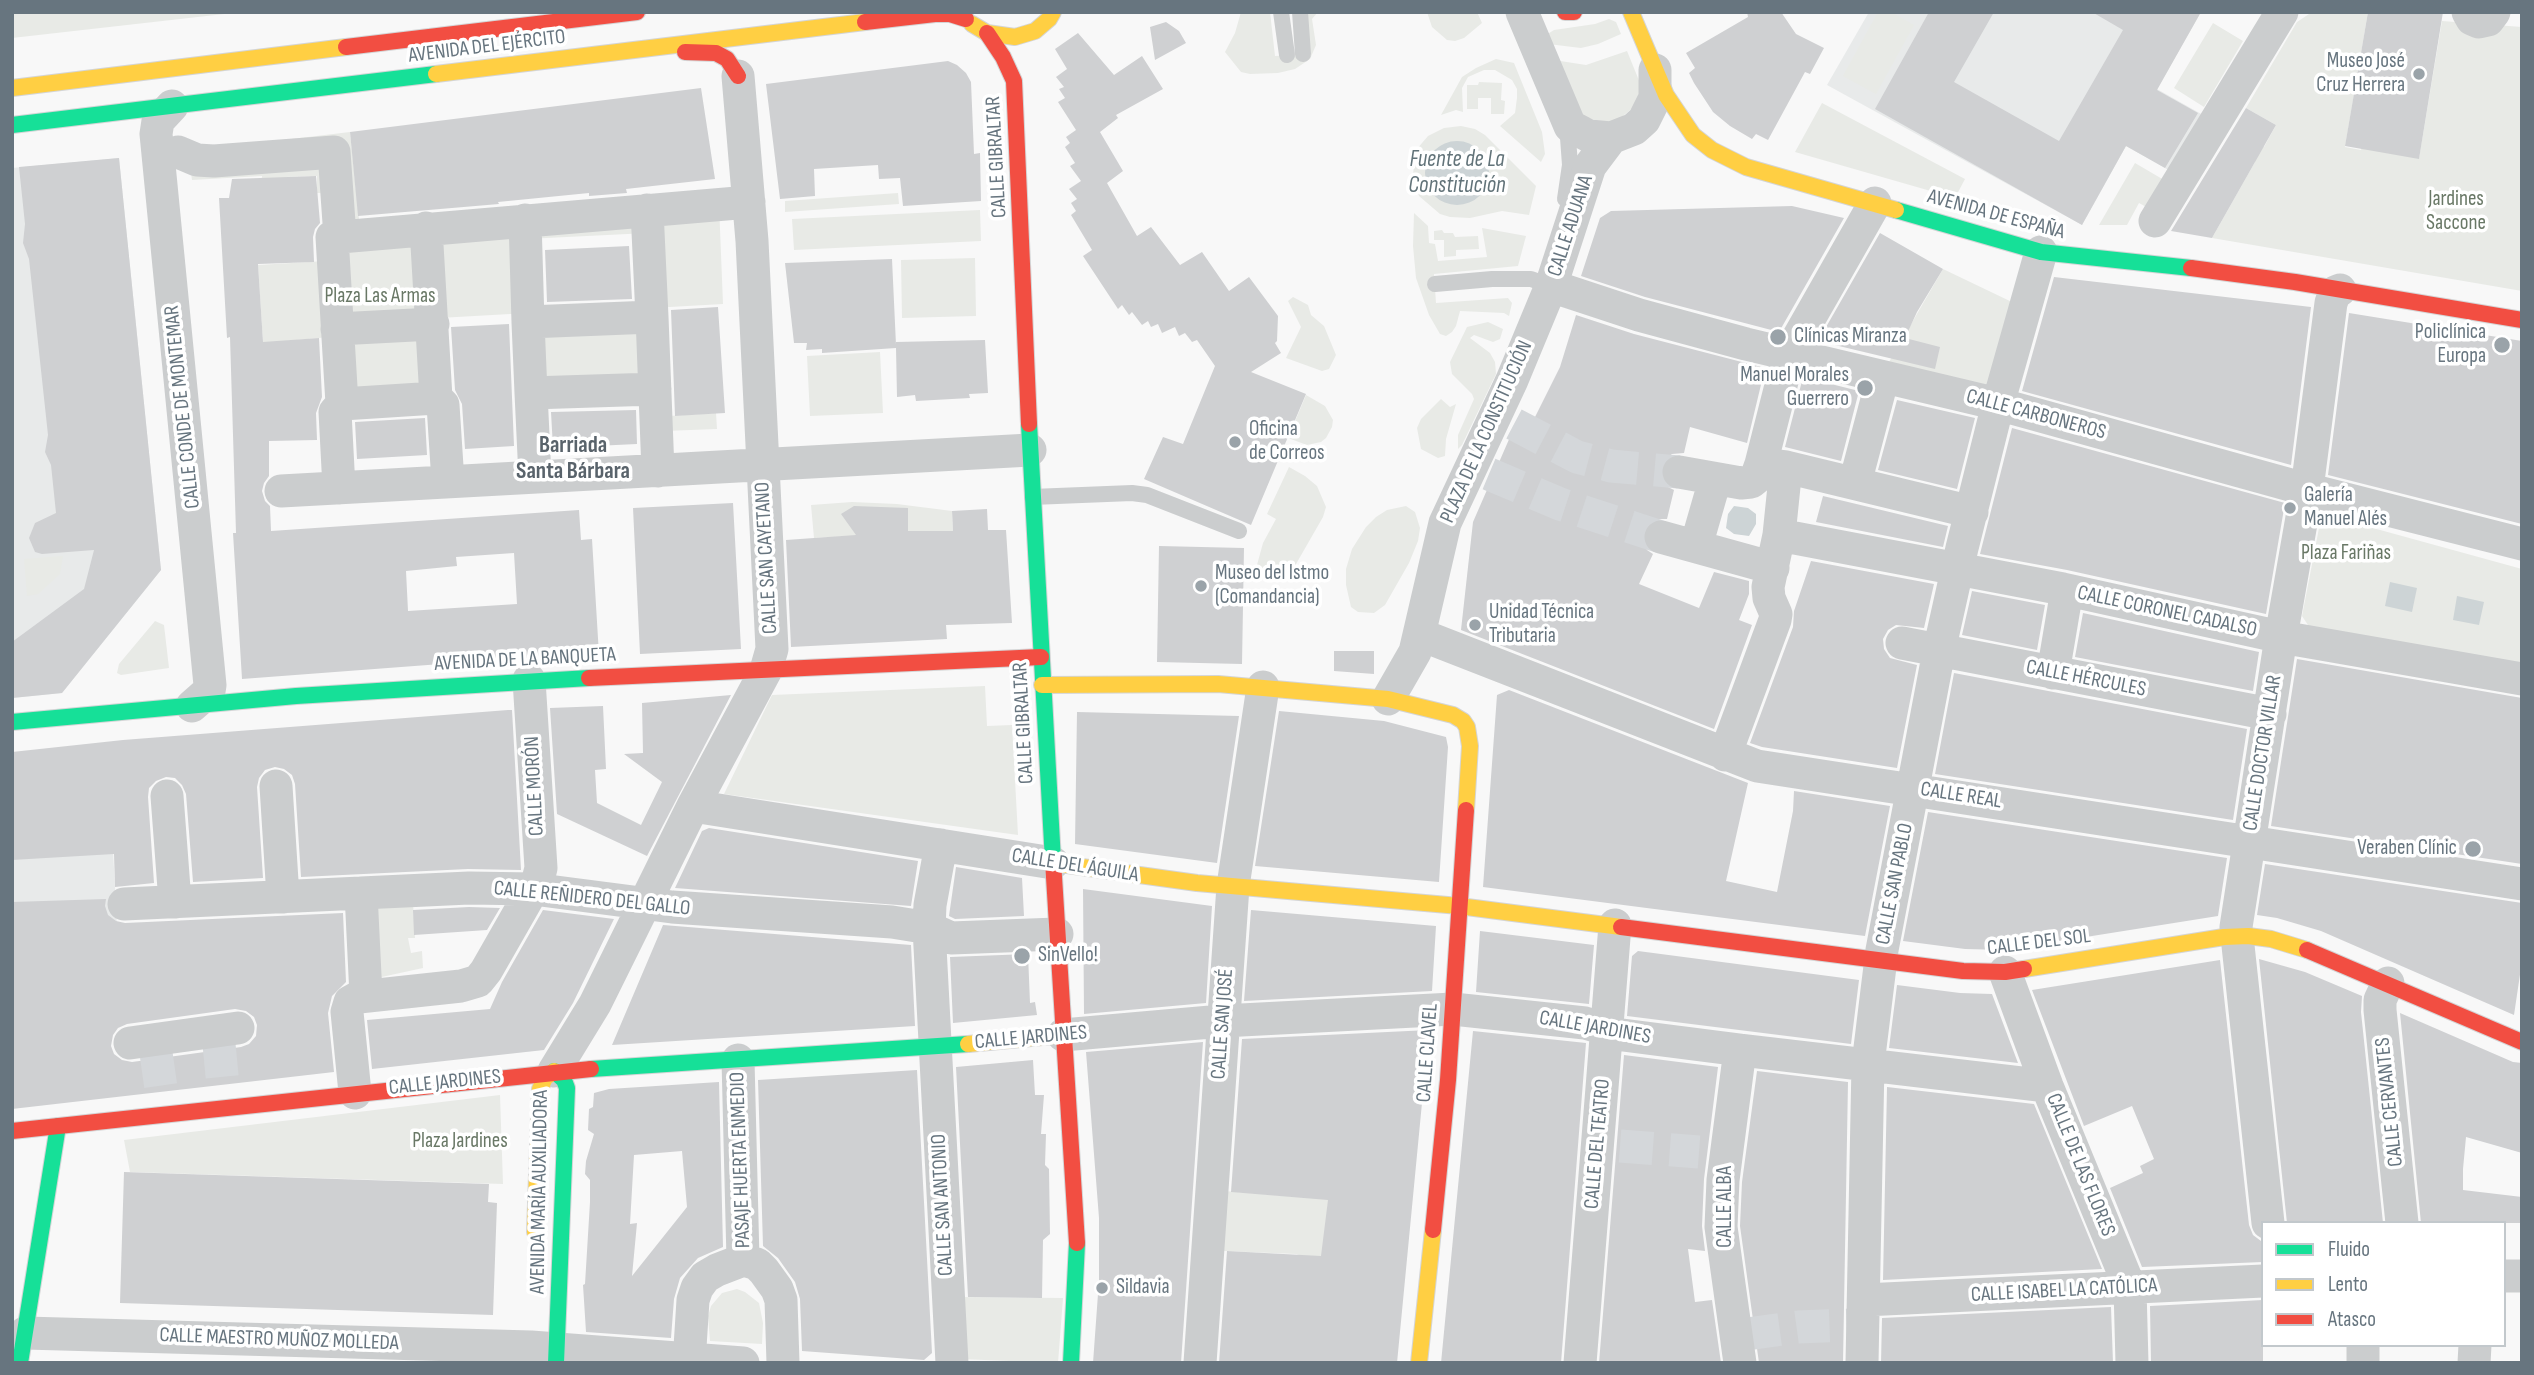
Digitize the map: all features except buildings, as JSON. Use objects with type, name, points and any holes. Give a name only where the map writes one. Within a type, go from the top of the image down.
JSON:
[{"type":"main road","name":"AVENIDA DEL EJÉRCITO","points":[[12,88],[637,12]]},
{"type":"main road","points":[[963,16],[987,33],[1015,37],[1032,32],[1049,19],[1053,12]]},
{"type":"main road","points":[[1564,12],[1574,12]]},
{"type":"main road","name":"AVENIDA DE ESPAÑA","points":[[1631,12],[1655,70],[1680,117],[1693,135],[1712,150],[1746,167],[2041,252],[2295,282],[2522,320]]},
{"type":"main road","name":"AVENIDA DEL EJÉRCITO","points":[[12,125],[794,30],[935,14],[963,16]]},
{"type":"main road","points":[[643,49],[666,53],[710,51],[727,59],[745,61],[762,45],[784,39],[794,30]]},
{"type":"main road","name":"CALLE GIBRALTAR","points":[[1032,32],[1026,39],[1014,81],[1042,685],[1077,1218],[1077,1278],[1071,1363]]},
{"type":"main road","name":"CALLE GIBRALTAR","points":[[987,33],[1003,57],[1014,81]]},
{"type":"main road","name":"AVENIDA DE LA BANQUETA","points":[[12,722],[323,694],[529,680],[1041,657]]},
{"type":"main road","points":[[1042,685],[1218,684],[1394,689]]},
{"type":"main road","name":"CALLE CLAVEL","points":[[1394,689],[1463,721],[1467,727],[1470,746],[1448,1080],[1419,1363]]},
{"type":"main road","name":"CALLE DEL ÁGUILA","points":[[1053,863],[1173,880],[1459,906]]},
{"type":"main road","name":"CALLE DEL SOL","points":[[1459,906],[1964,971],[2005,972],[2236,935],[2271,939],[2312,951],[2522,1042]]},
{"type":"main road","name":"CALLE JARDINES","points":[[12,1131],[58,1126],[163,1105],[224,1097],[355,1093],[554,1071],[935,1047],[1063,1035]]},
{"type":"main road","name":"AVENIDA MARÍA AUXILIADORA","points":[[534,1251],[540,1089],[545,1078],[554,1071],[564,1080],[567,1088],[541,1350]]},
{"type":"main road","points":[[22,1348],[58,1126]]},
{"type":"main road","points":[[12,1300],[30,1298]]},
{"type":"street","points":[[1522,12],[1570,126],[1597,138],[1611,138]]},
{"type":"street","points":[[2155,221],[2282,12]]},
{"type":"street","points":[[2468,12],[2472,19],[2479,22],[2488,20],[2494,12]]},
{"type":"street","name":"CALLE SAN CAYETANO","points":[[554,1071],[595,1004],[693,806],[766,670],[773,641],[761,465],[745,61]]},
{"type":"street","name":"CALLE ADUANA","points":[[1543,287],[1595,156],[1611,138],[1634,129],[1644,120],[1655,98],[1655,70]]},
{"type":"street","name":"CALLE CONDE DE MONTEMAR","points":[[172,106],[158,121],[156,134],[210,685],[209,691],[192,706]]},
{"type":"street","points":[[178,152],[197,160],[214,161],[334,152],[340,237]]},
{"type":"street","points":[[339,488],[335,412],[342,404],[332,237],[749,202]]},
{"type":"street","points":[[1725,755],[1776,614],[1769,598],[1768,587],[1779,535],[1771,459],[1789,354],[1875,204]]},
{"type":"street","points":[[647,210],[658,471]]},
{"type":"street","points":[[525,220],[535,477]]},
{"type":"street","points":[[426,228],[436,398],[443,405],[448,482]]},
{"type":"street","name":"CALLE SAN PABLO","points":[[1862,1363],[1860,1316],[1868,1064],[1881,961],[1957,569],[1998,404],[2041,252]]},
{"type":"street","name":"CALLE CARBONEROS","points":[[1543,287],[1639,315],[1998,404],[2307,489],[2522,544]]},
{"type":"street","name":"PLAZA DE LA CONSTITUCIÓN","points":[[1394,689],[1415,652],[1420,636],[1445,523],[1480,469],[1505,418],[1512,380],[1543,287]]},
{"type":"street","name":"CALLE DOCTOR VILLAR","points":[[2268,1221],[2236,935],[2281,637],[2307,489],[2332,297],[2340,290]]},
{"type":"street","points":[[528,322],[652,312]]},
{"type":"street","points":[[337,329],[433,324]]},
{"type":"street","points":[[1842,480],[1883,377]]},
{"type":"street","points":[[531,393],[655,388]]},
{"type":"street","points":[[342,404],[436,398]]},
{"type":"street","points":[[281,491],[1030,450]]},
{"type":"street","points":[[1771,459],[1842,480],[1972,512]]},
{"type":"street","points":[[1679,472],[1741,484],[1756,478],[1771,459]]},
{"type":"street","points":[[1696,546],[1715,480]]},
{"type":"street","name":"CALLE CORONEL CADALSO","points":[[1779,535],[2067,590],[2281,637],[2522,679]]},
{"type":"street","points":[[1661,537],[1773,568]]},
{"type":"street","points":[[2053,673],[2067,590]]},
{"type":"street","name":"CALLE REAL","points":[[1420,636],[1757,766],[2522,884]]},
{"type":"street","name":"CALLE HÉRCULES","points":[[1902,643],[2270,714]]},
{"type":"street","name":"CALLE MORÓN","points":[[366,996],[461,986],[478,981],[538,880],[541,868],[529,680]]},
{"type":"street","name":"CALLE SAN JOSÉ","points":[[1200,1363],[1233,886],[1263,687]]},
{"type":"street","points":[[276,786],[283,897]]},
{"type":"street","points":[[167,796],[175,902]]},
{"type":"street","name":"CALLE DEL ÁGUILA","points":[[693,806],[1053,863]]},
{"type":"street","name":"CALLE SAN ANTONIO","points":[[941,845],[930,905],[929,928],[952,1363]]},
{"type":"street","name":"CALLE REÑIDERO DEL GALLO","points":[[124,904],[469,888],[533,889],[672,907],[892,922],[929,928],[943,936],[960,939],[1057,934]]},
{"type":"street","points":[[355,1093],[347,1012],[353,999],[366,996],[361,893]]},
{"type":"street","name":"CALLE DEL TEATRO","points":[[1580,1363],[1609,1145],[1607,1033],[1615,925]]},
{"type":"street","name":"CALLE DE LAS FLORES","points":[[2005,972],[2047,1086],[2130,1288],[2132,1363]]},
{"type":"street","name":"CALLE CERVANTES","points":[[2388,983],[2380,1000],[2380,1010],[2402,1221]]},
{"type":"street","name":"CALLE JARDINES","points":[[1063,1035],[1222,1021],[1453,1009],[1584,1023],[1602,1028],[1607,1033],[2047,1086]]},
{"type":"street","points":[[147,1045],[225,1034]]},
{"type":"street","name":"CALLE ALBA","points":[[1740,1050],[1712,1153],[1721,1227],[1741,1345]]},
{"type":"street","name":"PASAJE HUERTA ENMEDIO","points":[[738,1060],[743,1259]]},
{"type":"street","name":"PASAJE HUERTA ENMEDIO","points":[[690,1360],[693,1300],[697,1288],[717,1270],[743,1259],[764,1270],[777,1289],[781,1300],[783,1363]]},
{"type":"street","name":"CALLE ISABEL LA CATÓLICA","points":[[1860,1316],[2130,1288],[2261,1281]]},
{"type":"street","name":"CALLE MAESTRO MUÑOZ MOLLEDA","points":[[22,1348],[541,1350],[743,1363]]},
{"type":"lane","points":[[1281,12],[1295,55],[1300,12]]},
{"type":"lane","name":"CALLE ADUANA","points":[[1543,287],[1542,273],[1566,194],[1570,165],[1565,118]]},
{"type":"lane","points":[[1492,279],[1543,287],[1492,286],[1435,288],[1492,279]]},
{"type":"lane","points":[[1032,497],[1132,493],[1147,495],[1238,531]]},
{"type":"shaded area","points":[[1869,12],[2201,12],[2157,89],[2203,115],[2172,172],[2126,146],[2082,225],[1827,85]]},
{"type":"shaded area","points":[[119,158],[161,570],[62,693],[12,698],[12,168]]},
{"type":"shaded area","points":[[12,826],[113,850],[117,926],[12,929]]},
{"type":"green space","points":[[12,12],[242,12],[12,38]]},
{"type":"green space","points":[[1241,12],[1270,12],[1275,56],[1310,54],[1307,12],[1318,12],[1312,19],[1316,45],[1310,59],[1295,69],[1278,73],[1241,72],[1225,52],[1235,33]]},
{"type":"green space","points":[[1427,12],[1477,12],[1482,23],[1464,38],[1447,40],[1432,27]]},
{"type":"green space","points":[[1878,12],[1891,12],[1914,25],[1876,94],[1843,76]]},
{"type":"green space","name":"Jardines Saccone","points":[[2312,12],[2368,12],[2345,147],[2361,150],[2363,141],[2419,158],[2442,21],[2522,27],[2522,291],[2212,238],[2255,162],[2244,137],[2264,147],[2276,125],[2246,108],[2297,22]]},
{"type":"green space","points":[[1609,19],[1616,22],[1621,34],[1581,48],[1548,44],[1546,35],[1554,30],[1595,24]]},
{"type":"green space","points":[[2213,23],[2243,41],[2204,107],[2174,88]]},
{"type":"green space","points":[[1627,51],[1640,83],[1635,106],[1611,126],[1580,115],[1554,60],[1586,65]]},
{"type":"green space","points":[[1496,59],[1514,63],[1542,132],[1545,154],[1541,162],[1500,126],[1515,113],[1517,89],[1512,80],[1495,70],[1484,70],[1468,77],[1462,88],[1463,112],[1456,110],[1441,115],[1462,77]]},
{"type":"green space","points":[[1479,82],[1502,83],[1504,114],[1491,114],[1491,98],[1478,98],[1478,109],[1467,109],[1467,85],[1478,85]]},
{"type":"green space","points":[[1822,103],[1965,179],[1955,198],[1795,152]]},
{"type":"green space","points":[[1461,126],[1475,129],[1485,135],[1536,186],[1529,215],[1502,211],[1470,218],[1450,217],[1440,214],[1419,196],[1413,174],[1416,150],[1428,136],[1444,128]],"holes":[[[1462,142],[1480,151],[1489,170],[1430,190],[1425,180],[1428,160]]]},
{"type":"green space","name":"Plaza Las Armas","points":[[350,132],[359,219],[719,204],[723,304],[652,308],[648,233],[526,239],[528,313],[439,318],[443,405],[335,412],[330,337],[263,343],[258,265],[326,261],[325,193],[317,193],[317,176],[286,177],[286,205],[260,206],[262,176],[192,180],[189,159],[165,154]]},
{"type":"green space","points":[[2135,163],[2164,180],[2148,208],[2139,203],[2127,225],[2099,225]]},
{"type":"green space","points":[[898,193],[899,204],[785,212],[785,201]]},
{"type":"green space","points":[[980,210],[981,241],[794,250],[792,219]]},
{"type":"green space","points":[[1414,213],[1428,226],[1429,243],[1435,244],[1438,261],[1487,257],[1482,228],[1526,236],[1518,266],[1434,274],[1436,303],[1508,298],[1512,303],[1509,316],[1504,313],[1460,311],[1452,332],[1446,336],[1440,334],[1429,315],[1416,278]]},
{"type":"green space","points":[[1442,230],[1444,233],[1453,233],[1455,237],[1478,236],[1479,249],[1456,250],[1456,256],[1444,257],[1444,240],[1434,240],[1434,231]]},
{"type":"green space","points":[[975,258],[976,316],[902,318],[901,260]]},
{"type":"green space","points":[[1943,269],[2014,303],[1989,394],[1885,369]]},
{"type":"green space","points":[[1293,297],[1308,305],[1311,315],[1324,326],[1336,355],[1329,369],[1322,371],[1286,358],[1301,327],[1288,301]]},
{"type":"green space","points":[[1488,322],[1503,329],[1500,339],[1493,342],[1474,335],[1470,338],[1490,353],[1495,362],[1496,374],[1458,449],[1458,435],[1474,399],[1452,374],[1450,362],[1467,327]]},
{"type":"green space","points":[[643,324],[643,385],[537,388],[534,327]]},
{"type":"green space","points":[[880,352],[883,413],[810,416],[807,356]]},
{"type":"green space","points":[[1306,395],[1325,406],[1333,420],[1326,438],[1307,445],[1288,438]]},
{"type":"green space","points":[[1441,399],[1450,407],[1456,404],[1446,439],[1445,456],[1438,458],[1421,449],[1417,428],[1421,419]]},
{"type":"green space","points":[[716,413],[717,429],[664,431],[669,416]]},
{"type":"green space","points":[[1289,467],[1317,486],[1326,507],[1292,571],[1284,578],[1266,580],[1260,578],[1257,565],[1263,543],[1276,519],[1267,514]]},
{"type":"green space","points":[[852,502],[952,511],[953,531],[814,538],[811,505]]},
{"type":"green space","points":[[1406,506],[1415,512],[1420,528],[1409,563],[1385,605],[1374,613],[1358,612],[1351,607],[1346,585],[1346,569],[1352,549],[1376,517],[1387,510]]},
{"type":"green space","name":"Plaza Fariñas","points":[[2333,517],[2522,569],[2522,668],[2314,634],[2302,616],[2319,528]]},
{"type":"green space","points":[[63,556],[60,574],[38,594],[27,596],[24,559]]},
{"type":"green space","points":[[155,621],[164,625],[169,668],[121,675],[117,673],[119,664]]},
{"type":"green space","points":[[985,686],[987,726],[1012,725],[1018,835],[724,794],[772,695]]},
{"type":"green space","points":[[413,902],[415,938],[408,938],[411,953],[422,951],[423,968],[377,978],[374,904]]},
{"type":"green space","name":"Plaza Jardines","points":[[500,1095],[503,1184],[130,1172],[124,1140]]},
{"type":"green space","points":[[1224,1191],[1312,1198],[1329,1196],[1321,1262],[1296,1254],[1224,1251]]},
{"type":"green space","points":[[737,1289],[759,1303],[763,1323],[762,1344],[710,1341],[708,1316],[711,1306],[722,1293]]},
{"type":"green space","points":[[959,1297],[1063,1298],[1058,1363],[960,1359]]},
{"type":"water","name":"Fuente de La Constitución","points":[[1457,141],[1475,147],[1483,155],[1489,173],[1483,191],[1475,199],[1457,205],[1439,199],[1431,191],[1425,173],[1431,155],[1439,147]]},
{"type":"water","points":[[1734,506],[1748,508],[1756,514],[1756,524],[1749,536],[1734,534],[1726,528],[1728,514]]},
{"type":"water","points":[[2390,582],[2417,588],[2412,612],[2385,606]]},
{"type":"water","points":[[2457,596],[2484,602],[2479,625],[2453,620]]},
{"type":"tunnel","points":[[1514,424],[1577,457],[1611,466],[1679,472]]},
{"type":"tunnel","points":[[1489,474],[1560,504],[1661,537]]},
{"type":"tunnel","points":[[219,1044],[223,1086]]},
{"type":"tunnel","points":[[156,1053],[162,1095]]},
{"type":"tunnel","points":[[1620,1146],[1699,1152]]},
{"type":"tunnel","points":[[1747,1334],[1798,1327],[1853,1325]]},
{"type":"traffic: fast","points":[[12,125],[436,74]]},
{"type":"traffic: fast","points":[[1896,210],[2041,252],[2191,268]]},
{"type":"traffic: fast","points":[[1029,424],[1053,861]]},
{"type":"traffic: fast","points":[[12,722],[296,696],[589,678]]},
{"type":"traffic: fast","points":[[591,1069],[968,1044]]},
{"type":"traffic: fast","points":[[554,1071],[564,1080],[567,1088],[556,1363]]},
{"type":"traffic: fast","points":[[20,1363],[58,1126]]},
{"type":"traffic: fast","points":[[1071,1363],[1077,1243]]},
{"type":"traffic: slow","points":[[972,24],[987,33],[1015,37],[1035,31],[1053,12]]},
{"type":"traffic: slow","points":[[1631,12],[1666,95],[1693,135],[1712,150],[1746,167],[1896,210]]},
{"type":"traffic: slow","points":[[436,74],[865,22]]},
{"type":"traffic: slow","points":[[12,88],[346,47]]},
{"type":"traffic: slow","points":[[1042,685],[1218,684],[1388,699],[1453,715],[1467,727],[1470,746],[1466,810]]},
{"type":"traffic: slow","points":[[1053,863],[1197,883],[1459,906],[1621,927]]},
{"type":"traffic: slow","points":[[2024,969],[2224,937],[2271,939],[2307,950]]},
{"type":"traffic: slow","points":[[968,1044],[1063,1035]]},
{"type":"traffic: slow","points":[[535,1232],[540,1089],[545,1078],[554,1071]]},
{"type":"traffic: slow","points":[[1419,1363],[1433,1230]]},
{"type":"traffic: jam","points":[[346,47],[637,12]]},
{"type":"traffic: jam","points":[[1565,12],[1574,12]]},
{"type":"traffic: jam","points":[[865,22],[935,14],[950,14],[966,19]]},
{"type":"traffic: jam","points":[[987,33],[1003,57],[1014,81],[1029,424]]},
{"type":"traffic: jam","points":[[685,52],[716,53],[727,59],[738,76]]},
{"type":"traffic: jam","points":[[2191,268],[2295,282],[2522,320]]},
{"type":"traffic: jam","points":[[589,678],[1041,657]]},
{"type":"traffic: jam","points":[[1433,1230],[1448,1080],[1466,810]]},
{"type":"traffic: jam","points":[[1053,861],[1077,1243]]},
{"type":"traffic: jam","points":[[1621,927],[1963,971],[2005,972],[2024,969]]},
{"type":"traffic: jam","points":[[2307,950],[2522,1042]]},
{"type":"traffic: jam","points":[[12,1131],[591,1069]]},
{"type":"place","name":"Museo José Cruz Herrera","points":[[2419,74]]},
{"type":"place","name":"Clínicas Miranza","points":[[1778,337]]},
{"type":"place","name":"Policlínica Europa","points":[[2502,345]]},
{"type":"place","name":"Manuel Morales Guerrero","points":[[1865,388]]},
{"type":"place","name":"Oficina de Correos","points":[[1235,442]]},
{"type":"place","name":"Galería Manuel Alés","points":[[2290,508]]},
{"type":"place","name":"Museo del Istmo (Comandancia)","points":[[1201,586]]},
{"type":"place","name":"Unidad Técnica Tributaria","points":[[1475,625]]},
{"type":"place","name":"Veraben Clínic","points":[[2473,849]]},
{"type":"place","name":"SinVello!","points":[[1022,956]]},
{"type":"place","name":"Sildavia","points":[[1102,1288]]},
{"type":"district","name":"Barriada Santa Bárbara","points":[[573,459]]}]
